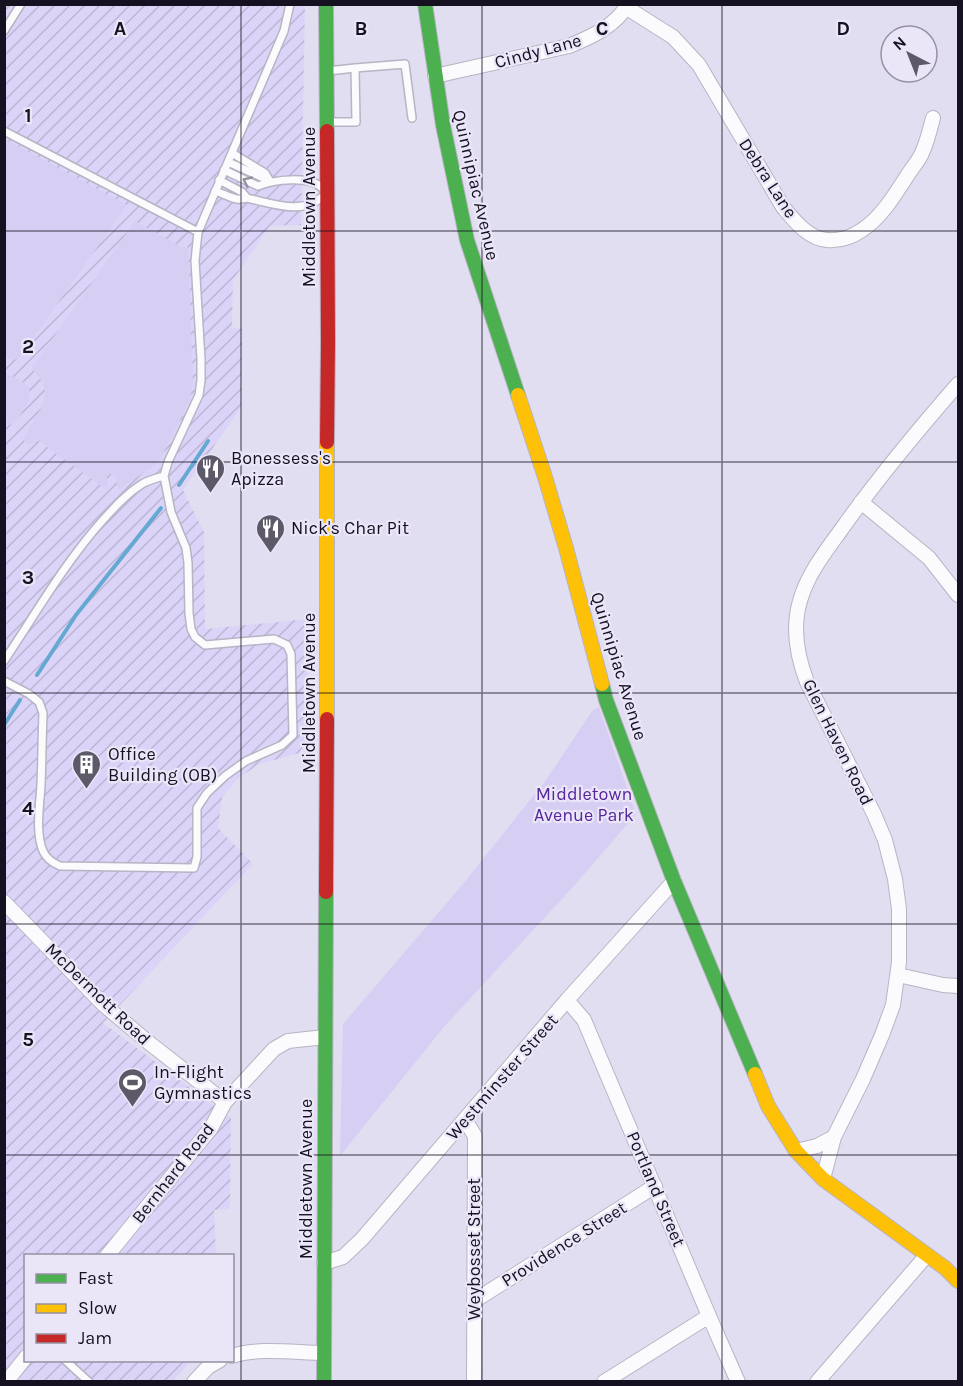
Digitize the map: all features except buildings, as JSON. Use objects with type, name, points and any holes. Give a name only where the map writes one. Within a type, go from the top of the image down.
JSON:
[{"type":"main road","name":"Middletown Avenue","points":[[324,1382],[328,342],[326,4]]},
{"type":"main road","name":"Quinnipiac Avenue","points":[[424,4],[445,135],[467,240],[545,477],[606,700],[674,881],[768,1106],[796,1151],[823,1179],[945,1268],[958,1281]]},
{"type":"street","name":"Cindy Lane","points":[[435,76],[568,46],[600,31],[616,20],[627,6]]},
{"type":"street","name":"Debra Lane","points":[[627,6],[673,37],[699,65],[783,207],[812,236],[826,240],[844,239],[862,231],[878,216],[897,192],[922,153],[933,118]]},
{"type":"street","name":"Glen Haven Road","points":[[823,1179],[834,1137],[863,1079],[893,1005],[898,975],[899,909],[895,879],[885,840],[807,682],[798,656],[796,624],[807,582],[819,562],[861,502],[958,384]]},
{"type":"street","points":[[861,502],[929,558],[958,595]]},
{"type":"street","name":"Westminster Street","points":[[324,1263],[343,1257],[362,1239],[567,1000],[674,881]]},
{"type":"street","name":"McDermott Road","points":[[4,902],[104,1005],[225,1102]]},
{"type":"street","points":[[898,975],[958,986]]},
{"type":"street","name":"Portland Street","points":[[567,1000],[584,1020],[738,1382]]},
{"type":"street","name":"Bernhard Road","points":[[109,1254],[211,1128],[225,1102],[274,1049],[288,1041],[325,1037]]},
{"type":"street","name":"Weybosset Street","points":[[465,1120],[475,1136],[474,1382]]},
{"type":"street","points":[[796,1151],[817,1146],[834,1137]]},
{"type":"street","name":"Providence Street","points":[[474,1301],[655,1186]]},
{"type":"street","points":[[817,1382],[927,1255]]},
{"type":"street","points":[[604,1382],[709,1316]]},
{"type":"street","points":[[234,1355],[257,1351],[324,1353]]},
{"type":"street","points":[[6,1382],[24,1360]]},
{"type":"street","points":[[194,1382],[208,1367],[217,1362]]},
{"type":"lane","points":[[4,31],[21,4]]},
{"type":"lane","points":[[4,681],[39,702],[43,713],[40,839],[43,852],[52,862],[60,866],[194,868],[197,857],[197,808],[207,793],[246,761],[282,746],[293,735],[291,654],[287,645],[274,639],[205,645],[195,638],[189,613],[186,548],[171,512],[164,476],[168,462],[199,395],[201,359],[195,261],[198,232],[284,31],[290,4]]},
{"type":"lane","points":[[326,71],[405,64],[412,118]]},
{"type":"lane","points":[[326,122],[356,122],[355,68]]},
{"type":"lane","points":[[4,131],[198,232]]},
{"type":"lane","points":[[231,153],[265,173],[270,182]]},
{"type":"lane","points":[[228,162],[270,182]]},
{"type":"lane","points":[[215,191],[239,200],[247,198],[275,205],[308,206],[318,202],[327,193],[319,184],[308,180],[270,182],[258,186],[224,170]]},
{"type":"lane","points":[[219,180],[242,192],[247,198]]},
{"type":"lane","points":[[4,661],[69,560],[89,536],[130,493],[146,482],[164,476]]},
{"type":"lane","points":[[67,1362],[89,1382]]},
{"type":"shaded area","points":[[5,5],[305,5],[301,225],[270,226],[233,280],[232,327],[242,329],[241,408],[183,490],[204,532],[205,629],[309,619],[306,742],[299,753],[257,765],[238,779],[222,797],[218,828],[253,864],[103,1023],[231,1118],[230,1209],[214,1210],[216,1254],[24,1254],[24,1362],[190,1362],[173,1381],[5,1381]]},
{"type":"green space","points":[[5,139],[127,205],[19,358],[14,360],[4,356]]},
{"type":"green space","points":[[135,221],[181,247],[188,247],[193,384],[190,401],[155,465],[118,490],[116,475],[107,474],[107,490],[36,439],[30,445],[24,441],[42,407],[45,392],[40,378],[32,368]]},
{"type":"green space","points":[[5,372],[28,386],[29,390],[21,415],[11,425],[5,422]]},
{"type":"green space","name":"Middletown Avenue Park","points":[[599,707],[636,814],[573,887],[443,1028],[340,1156],[343,1024],[463,884],[546,780],[592,711]]},
{"type":"waterway","points":[[179,485],[208,441]]},
{"type":"waterway","points":[[37,675],[76,615],[161,508]]},
{"type":"waterway","points":[[4,725],[20,700]]},
{"type":"traffic: fast","points":[[326,4],[327,131]]},
{"type":"traffic: fast","points":[[425,4],[443,125],[467,240],[518,395]]},
{"type":"traffic: fast","points":[[602,684],[674,881],[755,1074]]},
{"type":"traffic: fast","points":[[324,1382],[326,892]]},
{"type":"traffic: slow","points":[[518,395],[566,548],[602,684]]},
{"type":"traffic: slow","points":[[327,442],[327,719]]},
{"type":"traffic: slow","points":[[755,1074],[768,1106],[796,1151],[823,1179],[945,1268],[958,1281]]},
{"type":"traffic: jam","points":[[327,131],[327,442]]},
{"type":"traffic: jam","points":[[326,892],[327,719]]},
{"type":"place","name":"Bonessess's Apizza","points":[[210,494]]},
{"type":"place","name":"Nick's Char Pit","points":[[270,554]]},
{"type":"place","name":"Office Building (OB)","points":[[87,790]]},
{"type":"place","name":"In-Flight Gymnastics","points":[[133,1108]]}]
